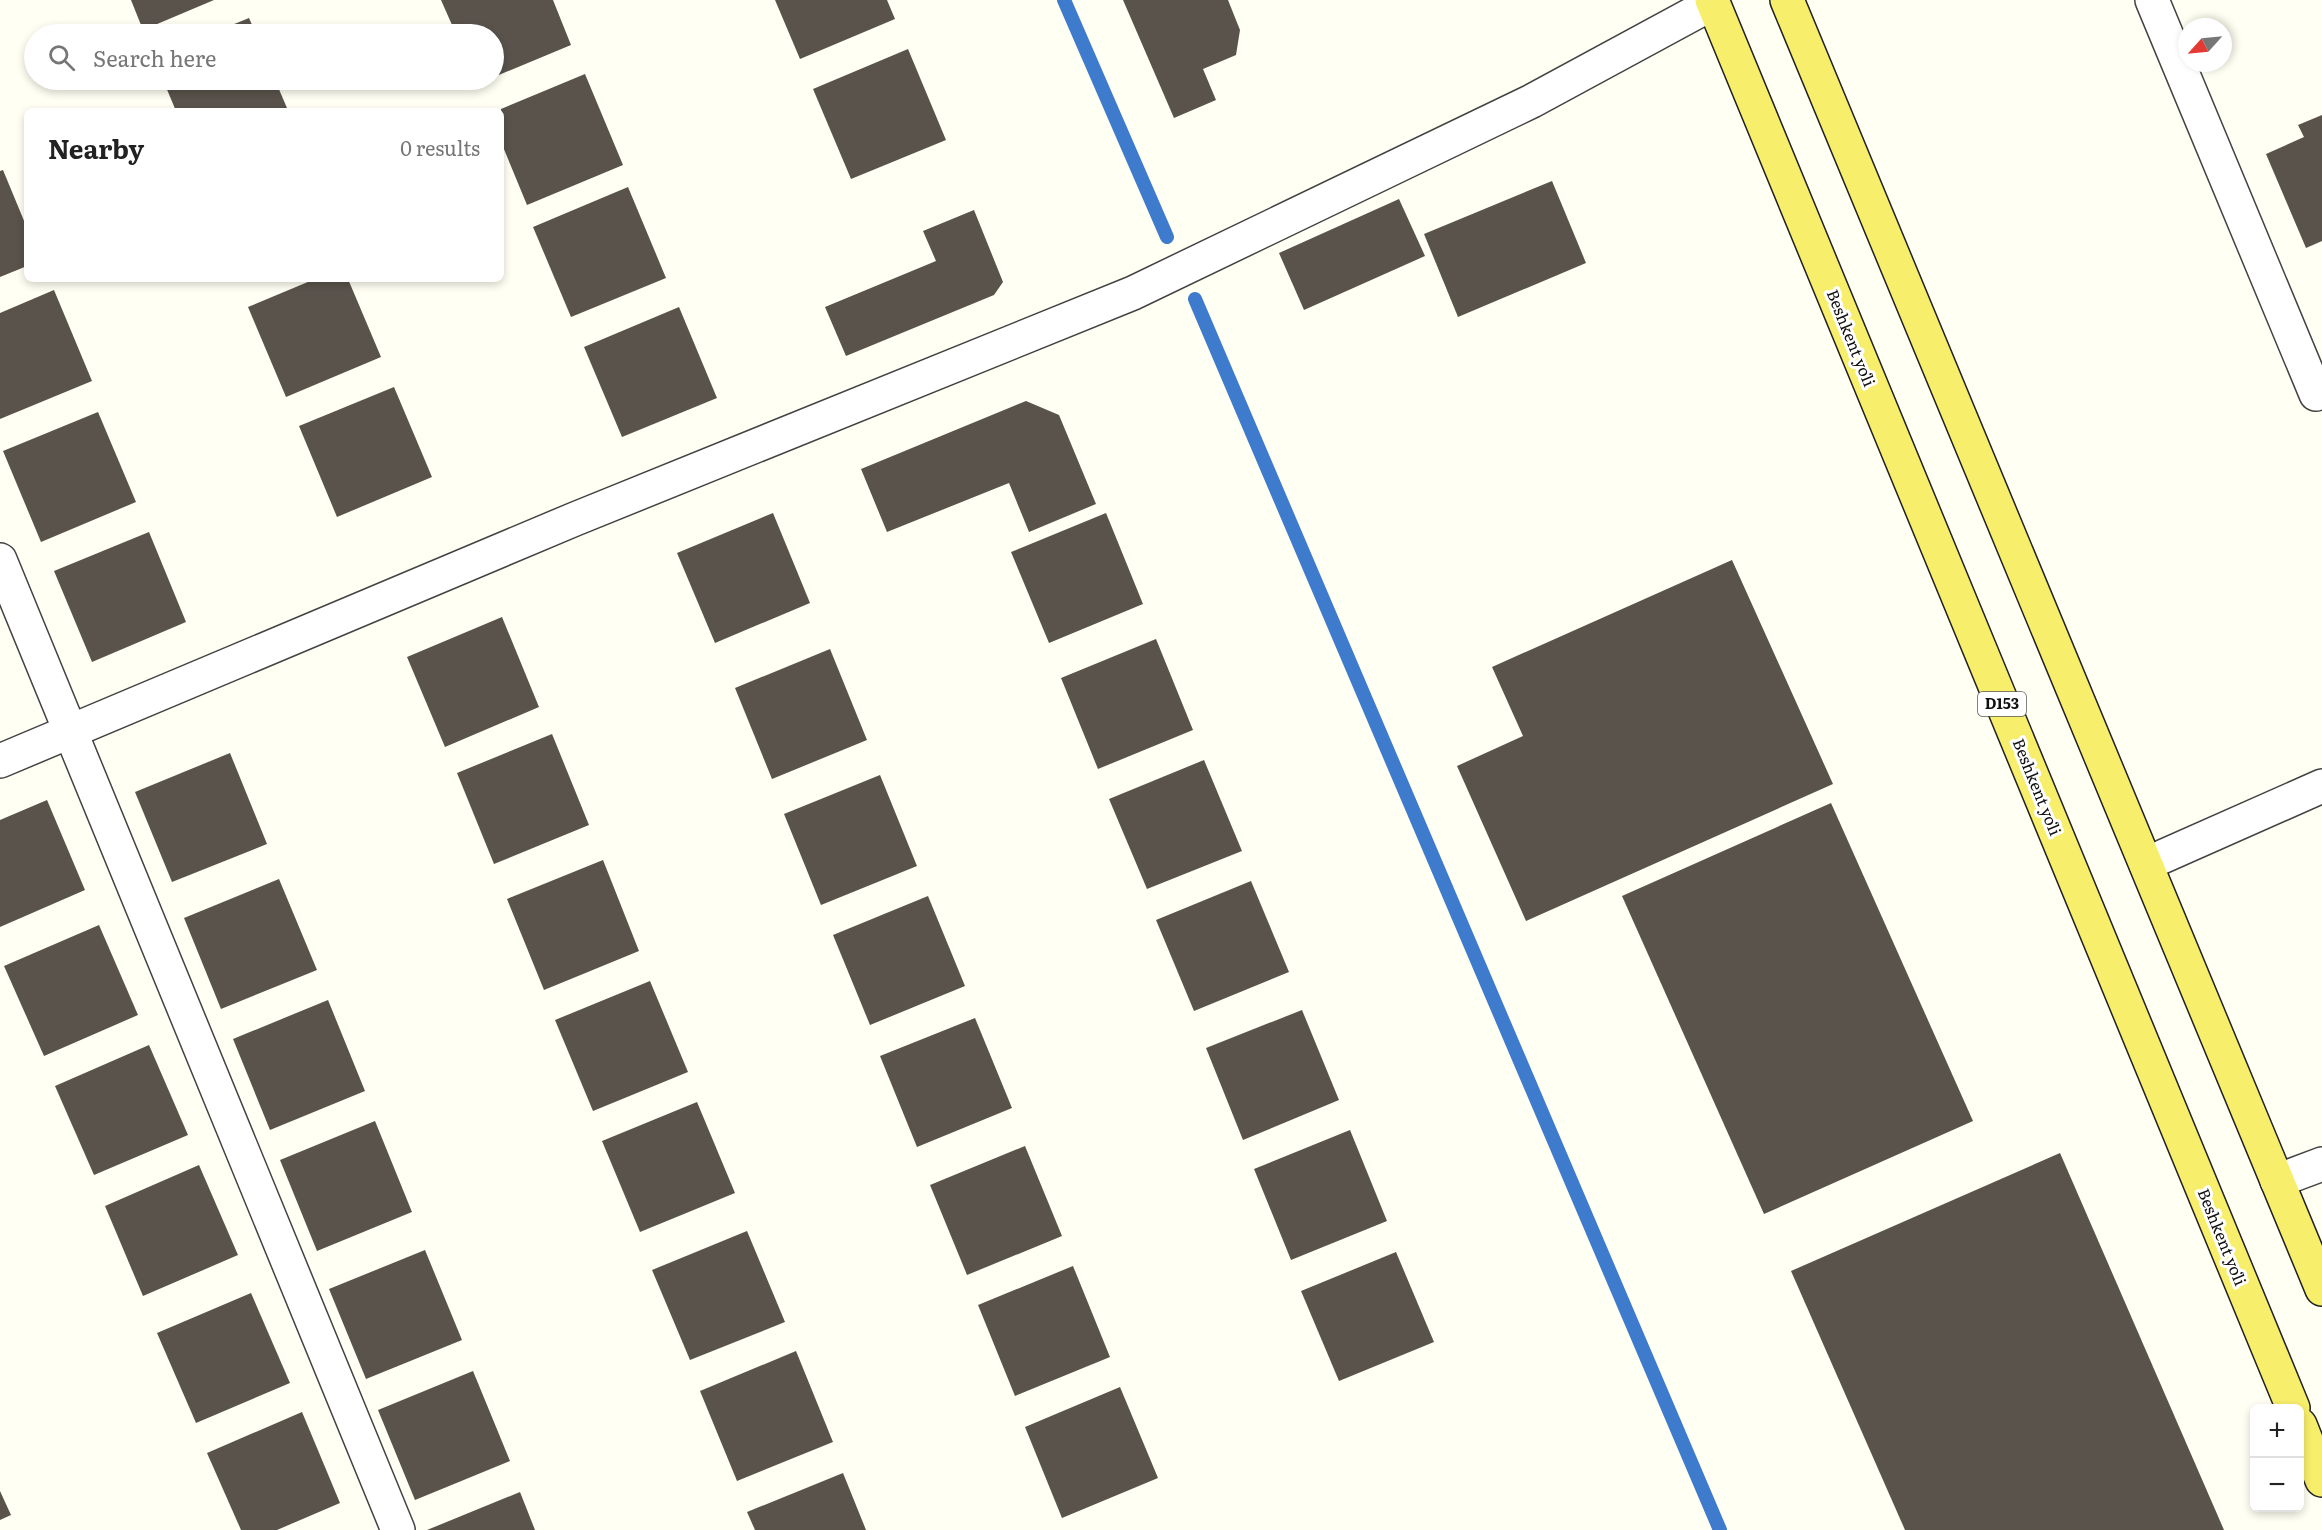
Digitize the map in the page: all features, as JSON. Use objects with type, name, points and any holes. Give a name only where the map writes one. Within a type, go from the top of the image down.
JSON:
[{"type":"main road","points":[[1787,0],[2322,1289]]},
{"type":"main road","name":"Beshkent yoʻli","points":[[1713,1],[2290,1404]]},
{"type":"main road","points":[[2304,1435],[2322,1480]]},
{"type":"street","points":[[2152,0],[2316,394],[2322,392]]},
{"type":"street","points":[[0,761],[575,519],[1133,293],[1532,101],[1713,1]]},
{"type":"street","points":[[0,560],[398,1530]]},
{"type":"street","points":[[2146,864],[2322,786]]},
{"type":"street","points":[[2277,1181],[2322,1164]]},
{"type":"building","points":[[131,0],[214,0],[157,24],[141,24]]},
{"type":"building","points":[[441,0],[553,0],[571,45],[504,73],[504,24],[452,24]]},
{"type":"building","points":[[775,0],[887,0],[895,19],[800,59]]},
{"type":"building","points":[[1123,0],[1228,0],[1240,30],[1236,55],[1203,69],[1216,100],[1174,118]]},
{"type":"building","points":[[249,18],[252,24],[234,24]]},
{"type":"building","points":[[908,49],[946,140],[851,179],[813,89]]},
{"type":"building","points":[[585,74],[623,165],[527,205],[504,149],[503,108]]},
{"type":"building","points":[[167,90],[279,90],[287,108],[175,108]]},
{"type":"building","points":[[2322,115],[2322,241],[2306,248],[2266,154],[2304,137],[2298,125]]},
{"type":"building","points":[[3,170],[24,221],[24,267],[0,277],[0,171]]},
{"type":"building","points":[[1552,181],[1586,263],[1458,317],[1424,234]]},
{"type":"building","points":[[628,187],[666,278],[571,317],[533,227]]},
{"type":"building","points":[[1399,199],[1425,256],[1304,310],[1279,253]]},
{"type":"building","points":[[974,210],[1003,282],[994,295],[846,356],[825,307],[936,261],[923,231]]},
{"type":"building","points":[[308,282],[349,282],[381,357],[286,397],[248,307]]},
{"type":"building","points":[[54,290],[92,381],[0,419],[0,313]]},
{"type":"building","points":[[679,307],[717,398],[622,437],[584,347]]},
{"type":"building","points":[[394,387],[432,477],[337,517],[299,426]]},
{"type":"building","points":[[1026,401],[1059,415],[1096,504],[1029,532],[1009,483],[887,532],[861,469]]},
{"type":"building","points":[[98,412],[136,502],[41,542],[3,451]]},
{"type":"building","points":[[773,513],[810,603],[715,643],[677,553]]},
{"type":"building","points":[[1106,513],[1143,604],[1049,643],[1011,552]]},
{"type":"building","points":[[149,532],[186,622],[92,662],[54,571]]},
{"type":"building","points":[[1732,560],[1833,784],[1526,921],[1457,766],[1523,736],[1492,667]]},
{"type":"building","points":[[502,617],[539,707],[445,747],[407,657]]},
{"type":"building","points":[[1156,639],[1193,730],[1098,769],[1061,678]]},
{"type":"building","points":[[830,649],[867,740],[772,779],[735,688]]},
{"type":"building","points":[[552,734],[589,825],[494,864],[457,773]]},
{"type":"building","points":[[230,753],[267,844],[172,882],[135,792]]},
{"type":"building","points":[[1204,760],[1242,851],[1147,889],[1109,799]]},
{"type":"building","points":[[880,775],[917,866],[821,905],[784,814]]},
{"type":"building","points":[[47,800],[85,890],[0,927],[0,820]]},
{"type":"building","points":[[1831,803],[1973,1121],[1764,1214],[1622,896]]},
{"type":"building","points":[[603,860],[639,951],[544,990],[507,899]]},
{"type":"building","points":[[279,879],[317,970],[221,1009],[184,918]]},
{"type":"building","points":[[1251,881],[1289,972],[1194,1011],[1156,920]]},
{"type":"building","points":[[928,896],[965,986],[870,1025],[833,935]]},
{"type":"building","points":[[99,925],[138,1015],[44,1056],[4,966]]},
{"type":"building","points":[[650,981],[688,1072],[593,1111],[555,1020]]},
{"type":"building","points":[[328,1000],[365,1091],[270,1130],[233,1039]]},
{"type":"building","points":[[1302,1010],[1339,1100],[1243,1140],[1206,1048]]},
{"type":"building","points":[[975,1018],[1012,1108],[917,1147],[880,1056]]},
{"type":"building","points":[[149,1045],[188,1135],[94,1175],[55,1086]]},
{"type":"building","points":[[697,1102],[735,1193],[640,1232],[602,1141]]},
{"type":"building","points":[[375,1121],[412,1212],[317,1251],[280,1160]]},
{"type":"building","points":[[1350,1130],[1387,1221],[1291,1260],[1254,1169]]},
{"type":"building","points":[[1025,1146],[1062,1236],[967,1275],[930,1185]]},
{"type":"building","points":[[2060,1153],[2224,1530],[1905,1530],[1791,1271]]},
{"type":"building","points":[[199,1165],[238,1255],[143,1296],[105,1206]]},
{"type":"building","points":[[747,1231],[785,1322],[690,1360],[652,1270]]},
{"type":"building","points":[[425,1250],[462,1340],[366,1379],[329,1289]]},
{"type":"building","points":[[1396,1252],[1434,1342],[1339,1381],[1301,1291]]},
{"type":"building","points":[[1073,1266],[1110,1357],[1015,1396],[978,1305]]},
{"type":"building","points":[[251,1293],[290,1383],[196,1423],[157,1333]]},
{"type":"building","points":[[796,1351],[833,1442],[737,1481],[700,1391]]},
{"type":"building","points":[[473,1371],[510,1461],[415,1500],[378,1410]]},
{"type":"building","points":[[1120,1387],[1158,1478],[1062,1518],[1025,1427]]},
{"type":"building","points":[[302,1412],[340,1503],[277,1530],[241,1530],[207,1453]]},
{"type":"building","points":[[843,1473],[866,1530],[755,1530],[747,1512]]},
{"type":"building","points":[[0,1491],[11,1515],[0,1520]]},
{"type":"building","points":[[520,1492],[535,1530],[427,1530]]},
{"type":"waterway","points":[[1064,0],[1167,237]]},
{"type":"waterway","points":[[1195,299],[1720,1530]]}]
